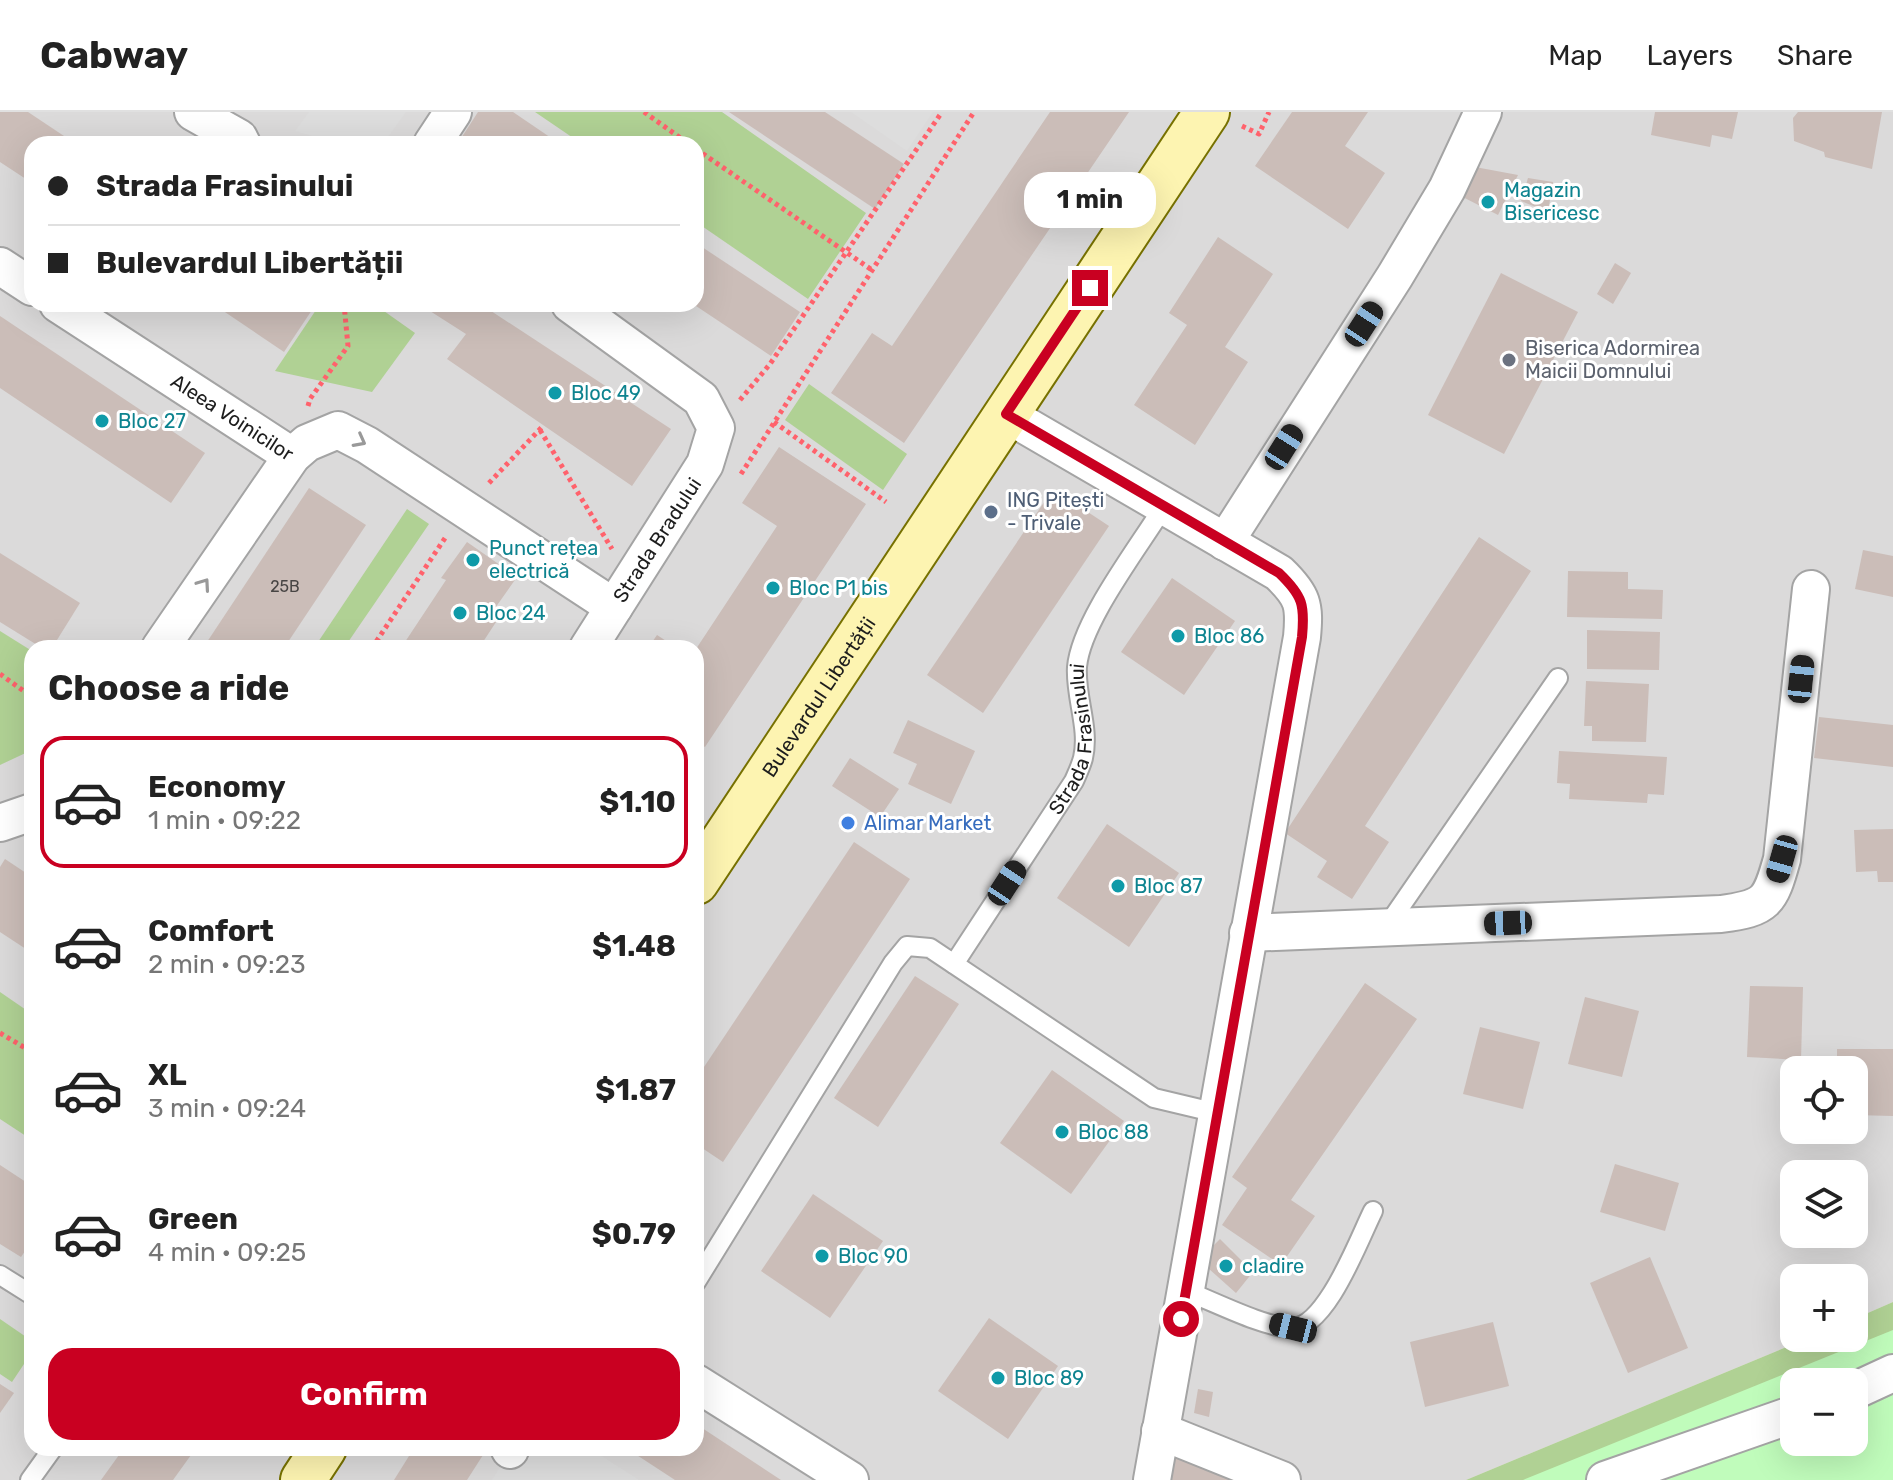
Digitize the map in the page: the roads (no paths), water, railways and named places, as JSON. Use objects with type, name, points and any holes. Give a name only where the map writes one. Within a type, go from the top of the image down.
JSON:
[{"type":"main road","name":"Bulevardul Libertății","points":[[704,870],[1207,112]]},
{"type":"main road","points":[[303,1480],[319,1456]]},
{"type":"street","points":[[193,112],[235,136]]},
{"type":"street","points":[[437,136],[453,112]]},
{"type":"street","points":[[1225,542],[1395,276],[1447,189],[1483,112]]},
{"type":"street","points":[[0,266],[24,282]]},
{"type":"street","name":"Aleea Voinicilor","points":[[70,312],[292,456],[166,640]]},
{"type":"street","name":"Strada Bradului","points":[[581,312],[701,399],[716,428],[705,464],[593,640]]},
{"type":"street","points":[[1006,414],[1279,573],[1296,590],[1304,610],[1302,637],[1152,1480]]},
{"type":"street","points":[[292,456],[307,443],[338,430],[367,445],[465,509],[623,595]]},
{"type":"street","points":[[1248,933],[1721,914],[1750,910],[1773,893],[1782,859],[1811,589]]},
{"type":"street","points":[[0,823],[24,815]]},
{"type":"street","points":[[1868,1385],[1893,1373]]},
{"type":"street","points":[[704,1388],[850,1480]]},
{"type":"street","points":[[1605,1480],[1780,1419]]},
{"type":"street","points":[[1160,1431],[1282,1480]]},
{"type":"lane","name":"Strada Frasinului","points":[[954,964],[1074,781],[1083,758],[1084,735],[1077,669],[1081,648],[1090,624],[1164,506]]},
{"type":"lane","points":[[1386,928],[1558,678]]},
{"type":"lane","points":[[704,1269],[893,963],[907,946],[930,948],[1154,1098],[1217,1113]]},
{"type":"lane","points":[[1186,1291],[1265,1321],[1293,1328],[1311,1321],[1326,1305],[1373,1211]]},
{"type":"lane","points":[[0,1275],[24,1290]]},
{"type":"lane","points":[[30,1480],[47,1456]]},
{"type":"place","name":"Magazin Bisericesc","points":[[1488,202]]},
{"type":"place","name":"Biserica Adormirea Maicii Domnului","points":[[1509,360]]},
{"type":"place","name":"Bloc 49","points":[[555,393]]},
{"type":"place","name":"Bloc 27","points":[[102,421]]},
{"type":"place","name":"ING Pitești - Trivale","points":[[991,512]]},
{"type":"place","name":"Punct rețea electrică","points":[[473,560]]},
{"type":"place","name":"Bloc P1 bis","points":[[773,588]]},
{"type":"place","name":"Bloc 24","points":[[460,613]]},
{"type":"place","name":"Bloc 86","points":[[1178,636]]},
{"type":"place","name":"Alimar Market","points":[[848,823]]},
{"type":"place","name":"Bloc 87","points":[[1118,886]]},
{"type":"place","name":"Bloc 88","points":[[1062,1132]]},
{"type":"place","name":"Bloc 90","points":[[822,1256]]},
{"type":"place","name":"cladire","points":[[1226,1266]]},
{"type":"place","name":"Bloc 89","points":[[998,1378]]}]
